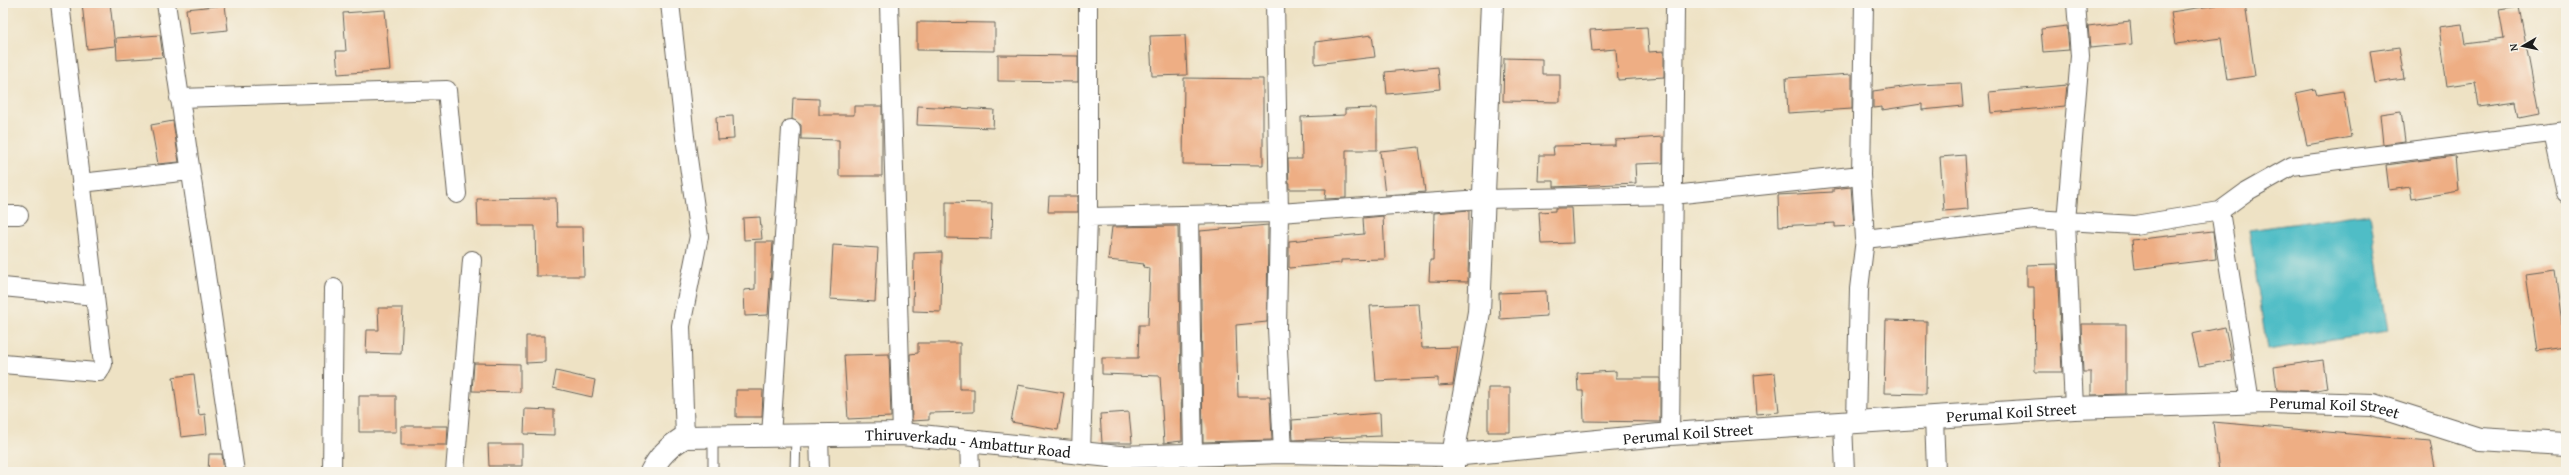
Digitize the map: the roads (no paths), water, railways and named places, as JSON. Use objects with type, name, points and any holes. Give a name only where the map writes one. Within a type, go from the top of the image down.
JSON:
[{"type":"street","points":[[3,364],[99,372],[103,364],[60,3]]},
{"type":"street","points":[[166,3],[234,472]]},
{"type":"street","points":[[650,472],[670,446],[684,437],[681,326],[699,236],[685,137],[670,3]]},
{"type":"street","points":[[889,3],[902,434]]},
{"type":"street","points":[[1081,453],[1088,217],[1088,3]]},
{"type":"street","points":[[1275,3],[1280,213],[1277,328],[1283,452]]},
{"type":"street","points":[[1453,464],[1479,312],[1482,199],[1492,3]]},
{"type":"street","points":[[1845,472],[1859,289],[1865,239],[1861,175],[1864,3]]},
{"type":"street","points":[[2074,408],[2066,221],[2080,56],[2076,3]]},
{"type":"street","points":[[1670,434],[1675,9]]},
{"type":"street","points":[[179,98],[447,90],[457,194]]},
{"type":"street","points":[[771,436],[791,129]]},
{"type":"street","points":[[1865,239],[2034,219],[2135,224],[2220,211],[2246,192],[2292,166],[2390,152],[2560,132],[2566,192]]},
{"type":"street","points":[[81,183],[190,171]]},
{"type":"street","points":[[1088,217],[1280,213],[1482,199],[1673,195],[1861,175]]},
{"type":"street","points":[[2220,211],[2250,402]]},
{"type":"street","points":[[1189,215],[1193,456]]},
{"type":"street","points":[[455,472],[472,260]]},
{"type":"street","points":[[3,287],[95,296]]},
{"type":"street","points":[[332,472],[334,288]]},
{"type":"street","name":"Perumal Koil Street","points":[[1453,464],[1670,434],[2074,408],[2250,402],[2374,405],[2480,440],[2566,444]]},
{"type":"street","points":[[1934,417],[1936,472]]},
{"type":"street","name":"Thiruverkadu - Ambattur Road","points":[[684,437],[902,434],[1081,453],[1119,465],[1193,456],[1283,452],[1453,464]]},
{"type":"street","points":[[819,435],[820,472]]},
{"type":"street","points":[[969,441],[970,472]]},
{"type":"lane","points":[[795,472],[796,435]]},
{"type":"lane","points":[[713,436],[713,472]]},
{"type":"water","points":[[2370,213],[2388,331],[2267,349],[2249,230]]}]
